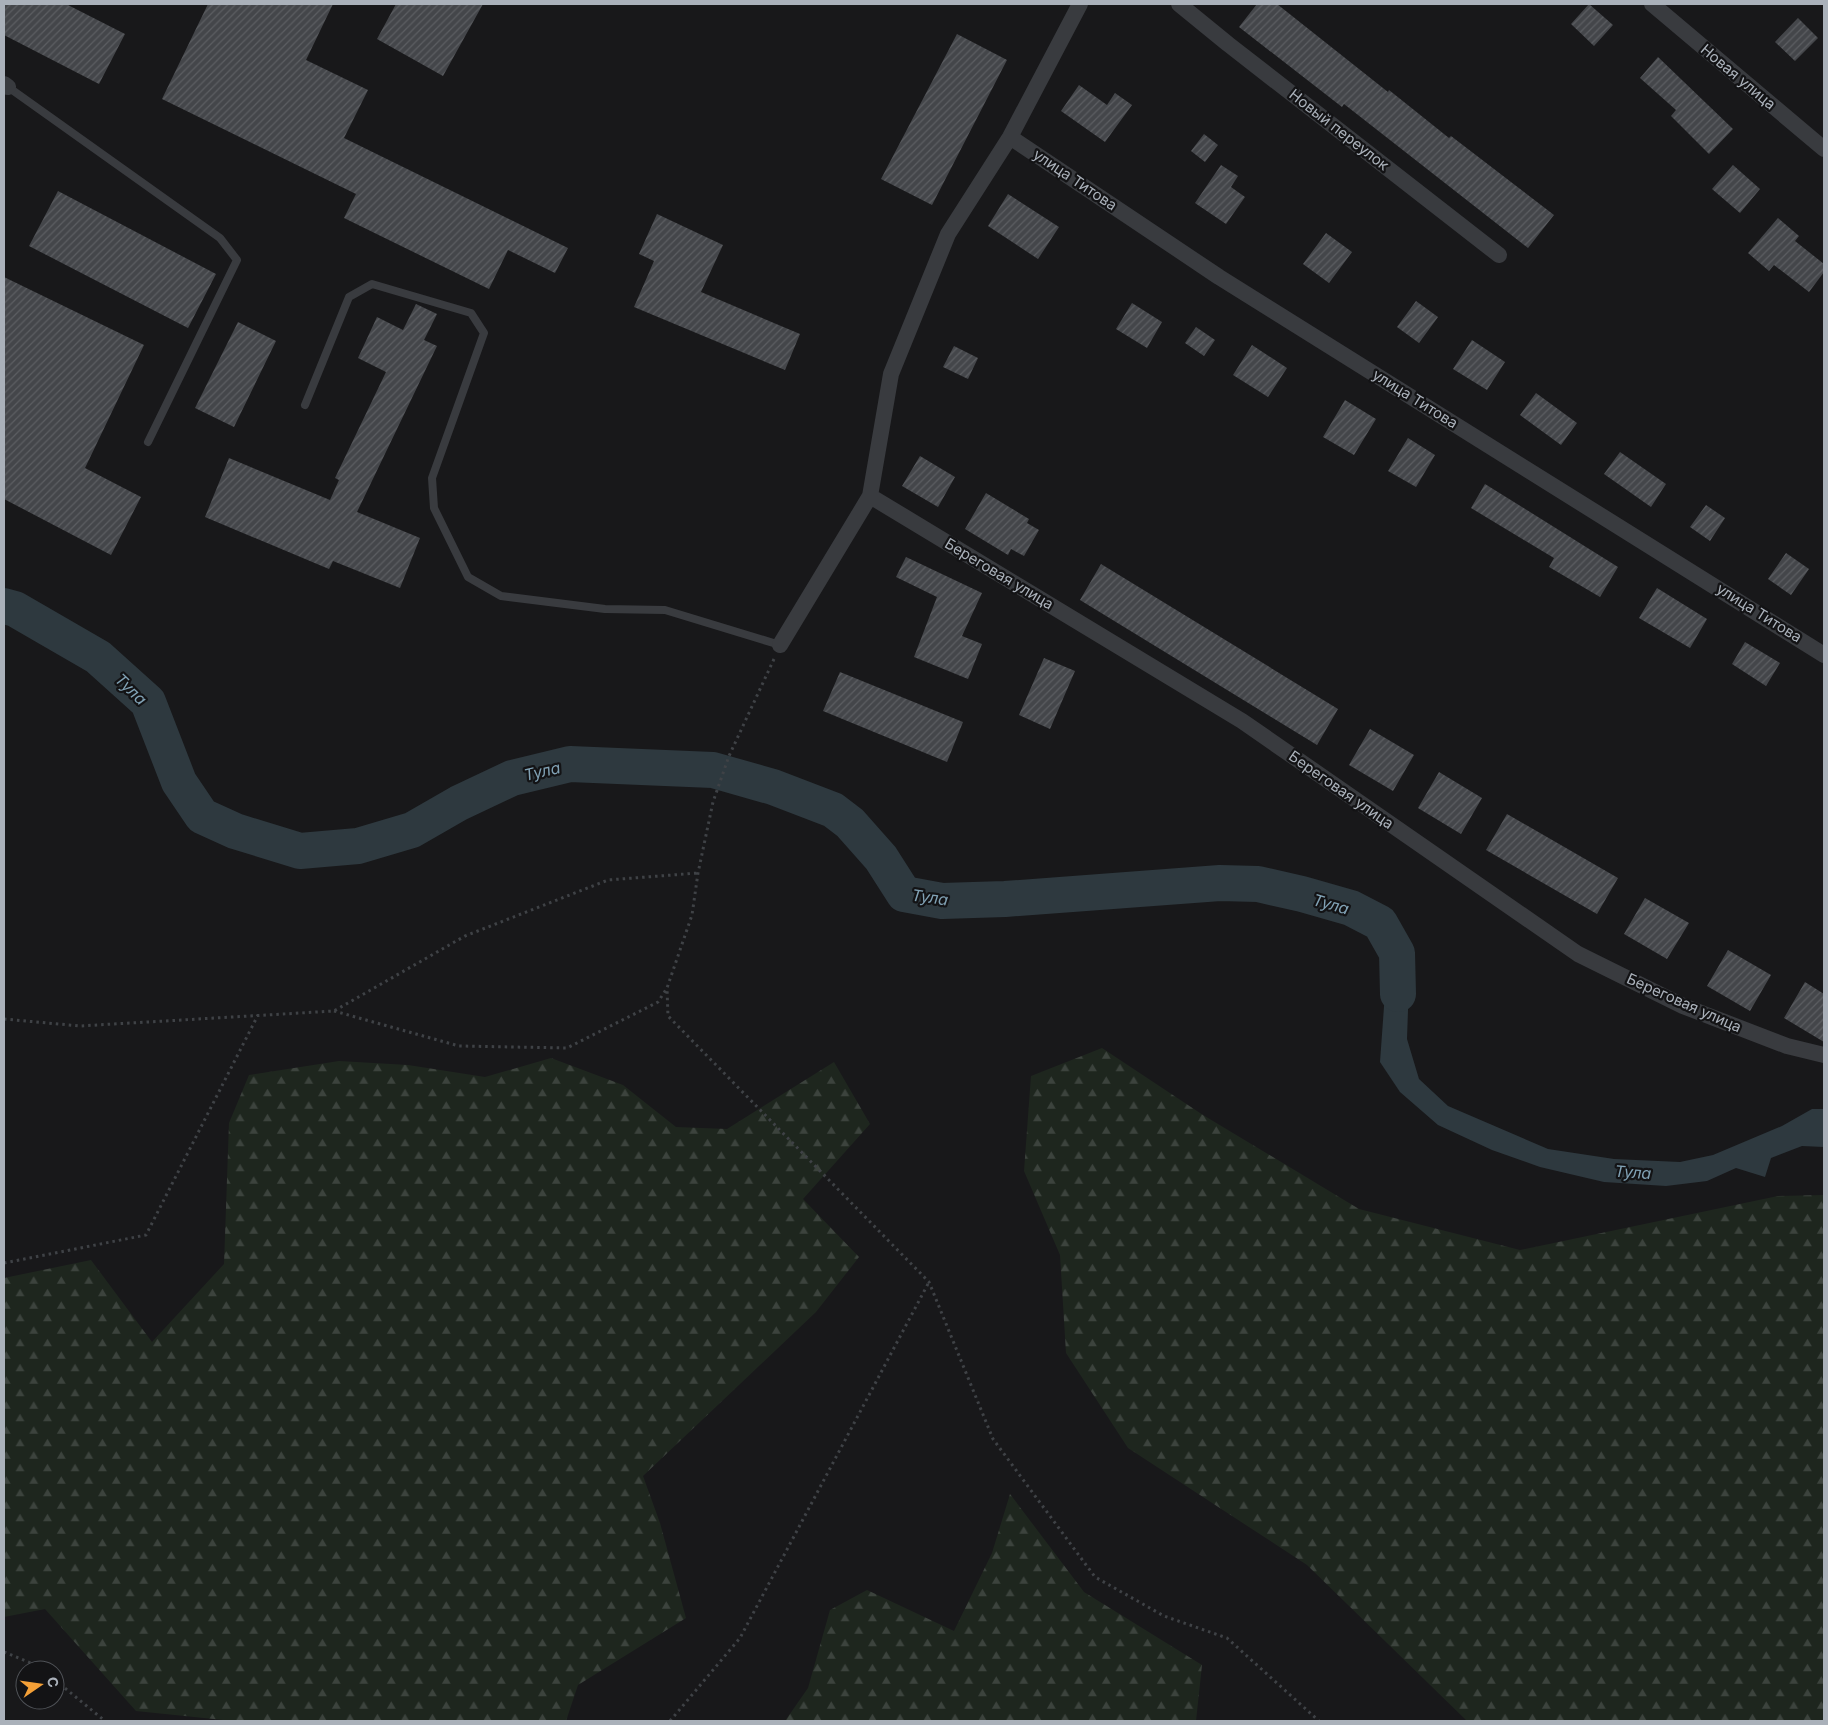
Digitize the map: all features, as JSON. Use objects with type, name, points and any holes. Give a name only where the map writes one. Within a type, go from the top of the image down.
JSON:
[{"type":"street","points":[[780,645],[870,496],[891,374],[948,234],[1010,137],[1080,4]]},
{"type":"street","name":"Новый переулок","points":[[1179,4],[1499,255]]},
{"type":"street","name":"Новая улица","points":[[1652,4],[1824,150]]},
{"type":"street","name":"улица Титова","points":[[1010,137],[1219,277],[1824,655]]},
{"type":"street","name":"Береговая улица","points":[[870,496],[1242,721],[1578,954],[1683,1006],[1787,1046],[1824,1054]]},
{"type":"lane","points":[[6,85],[220,238],[237,260],[148,442]]},
{"type":"lane","points":[[304,405],[349,297],[372,284],[471,313],[484,333],[432,478],[434,508],[468,577],[501,596],[605,609],[665,610],[780,645]]},
{"type":"path","points":[[4,1019],[80,1026],[334,1011],[459,1046],[568,1048],[658,1002],[667,988],[692,915],[698,873],[713,802],[729,756],[780,645]]},
{"type":"path","points":[[334,1011],[465,936],[608,880],[698,873]]},
{"type":"path","points":[[667,988],[668,1016],[929,1282],[993,1440],[1096,1577],[1164,1616],[1227,1638],[1319,1721]]},
{"type":"path","points":[[4,1263],[146,1235],[258,1016]]},
{"type":"path","points":[[670,1721],[740,1638],[929,1282]]},
{"type":"path","points":[[4,1652],[23,1660]]},
{"type":"path","points":[[65,1688],[105,1721]]},
{"type":"green space","points":[[1102,1048],[1203,1115],[1359,1209],[1520,1250],[1778,1196],[1824,1195],[1824,1721],[1467,1721],[1307,1565],[1128,1448],[1066,1353],[1060,1255],[1024,1171],[1031,1076]]},
{"type":"green space","points":[[551,1058],[623,1085],[676,1127],[727,1129],[834,1062],[870,1124],[803,1199],[859,1257],[816,1312],[643,1476],[660,1523],[686,1618],[578,1685],[566,1721],[233,1721],[136,1711],[45,1609],[4,1617],[4,1278],[91,1260],[152,1342],[224,1264],[229,1123],[249,1075],[339,1061],[408,1065],[485,1077]]},
{"type":"green space","points":[[1010,1494],[1084,1592],[1202,1665],[1196,1721],[785,1721],[808,1688],[830,1610],[867,1590],[954,1631],[992,1553]]},
{"type":"water","points":[[1403,943],[1410,953],[1407,1039],[1419,1079],[1448,1106],[1548,1149],[1614,1159],[1680,1162],[1713,1155],[1782,1126],[1812,1109],[1824,1109],[1824,1147],[1802,1146],[1771,1158],[1765,1177],[1736,1168],[1707,1181],[1666,1186],[1604,1182],[1540,1167],[1492,1150],[1438,1125],[1400,1092],[1380,1062],[1386,979],[1385,954]]},
{"type":"building","points":[[4,4],[66,4],[125,34],[99,84],[4,35]]},
{"type":"building","points":[[208,4],[333,4],[306,60],[368,90],[344,138],[568,248],[555,273],[508,250],[489,289],[344,218],[356,194],[162,99]]},
{"type":"building","points":[[396,4],[483,4],[443,76],[377,39]]},
{"type":"building","points":[[1257,4],[1277,4],[1388,92],[1389,90],[1449,138],[1451,136],[1554,215],[1528,248],[1344,104],[1342,107],[1239,27]]},
{"type":"building","points":[[1589,4],[1613,25],[1594,46],[1571,24]]},
{"type":"building","points":[[1798,18],[1818,38],[1795,61],[1775,42]]},
{"type":"building","points":[[957,34],[1007,60],[932,205],[881,179]]},
{"type":"building","points":[[1658,57],[1733,129],[1709,154],[1671,116],[1676,110],[1640,78]]},
{"type":"building","points":[[1079,85],[1107,105],[1115,93],[1132,105],[1105,142],[1061,111]]},
{"type":"building","points":[[1204,134],[1218,145],[1205,162],[1191,151]]},
{"type":"building","points":[[1221,165],[1238,176],[1231,187],[1245,197],[1226,224],[1195,203]]},
{"type":"building","points":[[1733,165],[1760,189],[1740,213],[1712,189]]},
{"type":"building","points":[[58,191],[216,274],[188,328],[29,246]]},
{"type":"building","points":[[1008,194],[1059,227],[1038,259],[988,226]]},
{"type":"building","points":[[657,214],[723,245],[701,292],[800,334],[785,370],[634,307],[654,261],[639,254]]},
{"type":"building","points":[[1778,218],[1799,236],[1795,241],[1824,264],[1824,272],[1809,292],[1774,265],[1769,271],[1748,253]]},
{"type":"building","points":[[1326,233],[1352,252],[1329,283],[1303,264]]},
{"type":"building","points":[[4,277],[144,345],[85,468],[141,497],[111,555],[4,499]]},
{"type":"building","points":[[1416,301],[1438,317],[1419,343],[1397,327]]},
{"type":"building","points":[[1132,303],[1162,322],[1147,348],[1116,329]]},
{"type":"building","points":[[416,304],[437,314],[424,340],[437,346],[357,512],[420,538],[400,588],[333,561],[329,569],[205,517],[229,458],[330,500],[339,480],[335,478],[386,372],[358,358],[377,317],[403,330]]},
{"type":"building","points":[[238,322],[276,341],[234,427],[195,408]]},
{"type":"building","points":[[1196,327],[1215,340],[1204,356],[1185,343]]},
{"type":"building","points":[[1472,340],[1505,362],[1487,390],[1453,369]]},
{"type":"building","points":[[1252,345],[1287,368],[1268,397],[1233,375]]},
{"type":"building","points":[[954,346],[978,358],[968,379],[943,367]]},
{"type":"building","points":[[1536,393],[1577,423],[1561,445],[1520,415]]},
{"type":"building","points":[[1345,400],[1376,419],[1354,455],[1323,437]]},
{"type":"building","points":[[1408,438],[1435,455],[1416,487],[1388,471]]},
{"type":"building","points":[[1620,452],[1666,484],[1651,507],[1604,474]]},
{"type":"building","points":[[920,456],[955,477],[938,507],[902,486]]},
{"type":"building","points":[[1485,484],[1618,567],[1600,597],[1549,567],[1554,558],[1471,508]]},
{"type":"building","points":[[986,493],[1029,519],[1027,523],[1039,530],[1024,556],[1011,549],[1008,555],[965,529]]},
{"type":"building","points":[[1706,505],[1725,518],[1710,541],[1690,527]]},
{"type":"building","points":[[1786,553],[1809,569],[1791,595],[1768,579]]},
{"type":"building","points":[[906,557],[982,593],[962,636],[982,644],[968,679],[914,657],[937,597],[896,577]]},
{"type":"building","points":[[1101,564],[1338,709],[1317,745],[1080,600]]},
{"type":"building","points":[[1657,588],[1707,619],[1690,648],[1639,618]]},
{"type":"building","points":[[1745,642],[1780,663],[1766,686],[1732,664]]},
{"type":"building","points":[[1044,658],[1075,671],[1050,729],[1019,715]]},
{"type":"building","points":[[840,672],[963,722],[947,762],[823,711]]},
{"type":"building","points":[[1370,729],[1414,755],[1393,791],[1349,765]]},
{"type":"building","points":[[1439,772],[1482,798],[1461,834],[1418,808]]},
{"type":"building","points":[[1507,814],[1618,878],[1597,914],[1486,850]]},
{"type":"building","points":[[1645,898],[1689,923],[1667,959],[1624,934]]},
{"type":"building","points":[[1728,950],[1771,975],[1750,1011],[1707,986]]},
{"type":"building","points":[[1805,982],[1824,994],[1824,1042],[1784,1018]]},
{"type":"waterway","name":"Тула","points":[[4,606],[15,609],[98,657],[148,702],[179,782],[202,816],[235,831],[300,851],[358,846],[412,830],[459,803],[512,778],[570,764],[713,770],[773,787],[833,810],[850,823],[881,858],[904,894],[942,901],[1005,899],[1220,883],[1258,884],[1351,908],[1380,923],[1397,953],[1398,994]]}]
